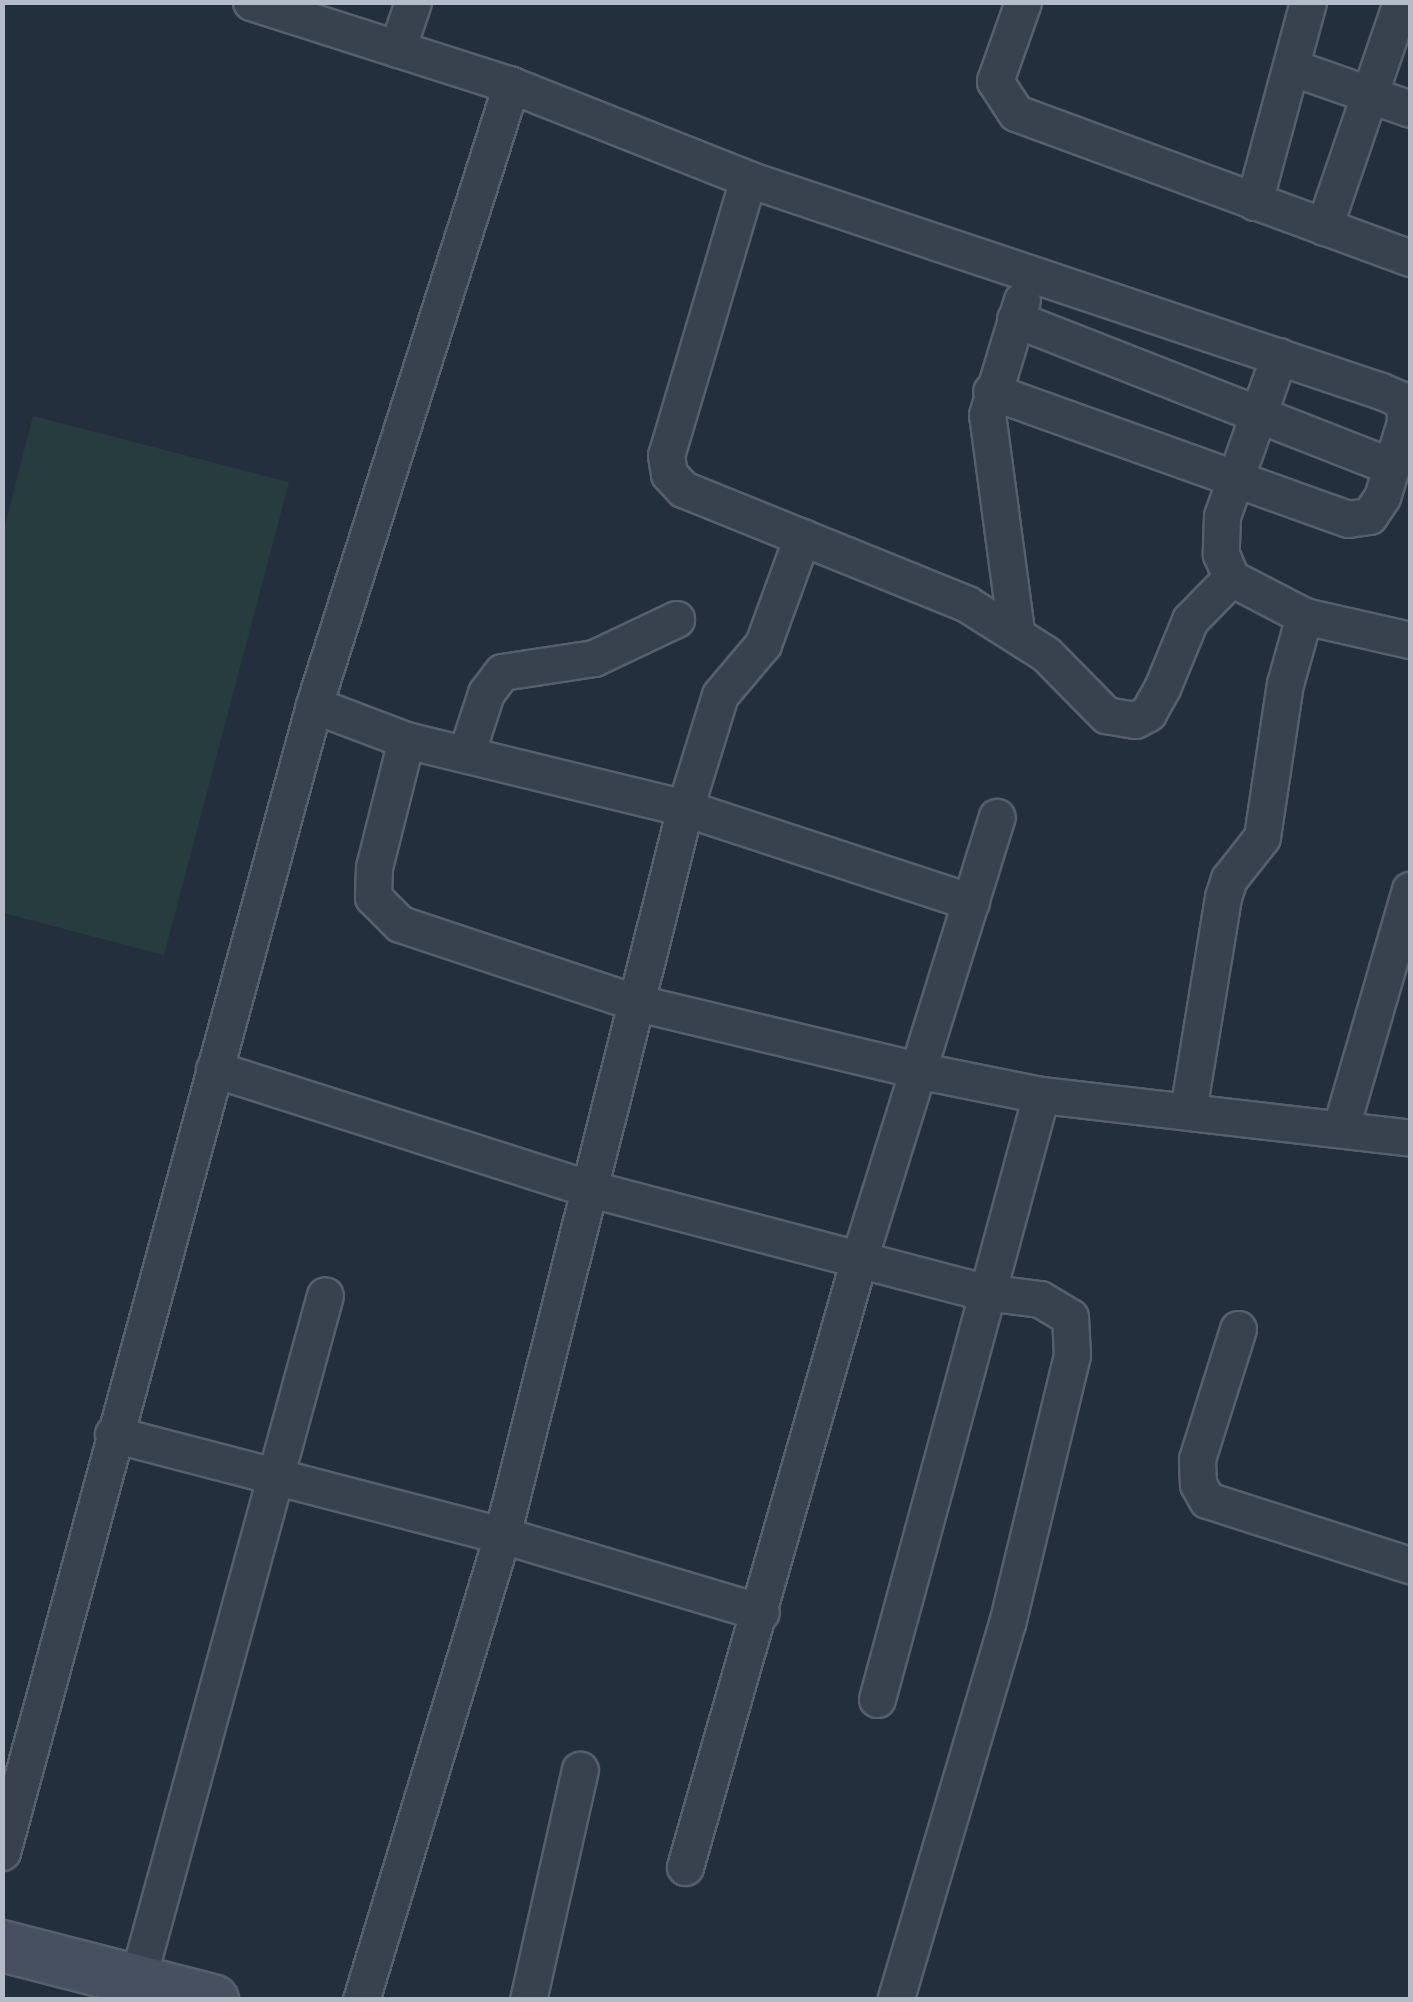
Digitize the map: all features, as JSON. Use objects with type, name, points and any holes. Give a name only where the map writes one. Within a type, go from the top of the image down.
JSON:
[{"type":"main road","points":[[2,1946],[84,1986],[213,2000]]},
{"type":"street","points":[[251,2],[511,85],[748,179],[1407,396],[1391,466],[1369,516],[1348,519],[991,391]]},
{"type":"street","points":[[397,49],[413,2]]},
{"type":"street","points":[[1023,2],[994,80],[1016,113],[1324,227],[1409,253]]},
{"type":"street","points":[[1254,202],[1308,2]]},
{"type":"street","points":[[1324,227],[1401,2]]},
{"type":"street","points":[[1291,67],[1410,110]]},
{"type":"street","points":[[2,1852],[314,704],[511,85]]},
{"type":"street","points":[[748,179],[671,431],[668,474],[684,489],[967,604],[1046,654],[1085,699],[1106,714],[1135,720],[1148,714],[1190,620],[1230,578]]},
{"type":"street","points":[[1016,632],[987,415],[991,391],[1030,271]]},
{"type":"street","points":[[1015,320],[1391,466]]},
{"type":"street","points":[[1279,356],[1261,416],[1222,516],[1221,554],[1230,578],[1304,616],[1410,640]]},
{"type":"street","points":[[360,2000],[502,1535],[685,808],[720,695],[764,644],[802,537]]},
{"type":"street","points":[[1188,1111],[1223,898],[1229,878],[1262,837],[1285,684],[1304,616]]},
{"type":"street","points":[[466,754],[486,694],[502,672],[594,658],[676,619]]},
{"type":"street","points":[[314,704],[406,740],[685,808],[971,902]]},
{"type":"street","points":[[406,740],[374,867],[373,897],[381,911],[400,924],[634,1002],[917,1070],[1041,1095],[1410,1138]]},
{"type":"street","points":[[685,1867],[762,1612],[859,1259],[998,817]]},
{"type":"street","points":[[1341,1127],[1410,890]]},
{"type":"street","points":[[214,1069],[590,1189],[985,1292],[1058,1305],[1070,1318],[1072,1354],[1007,1623],[895,2000]]},
{"type":"street","points":[[878,1699],[1041,1095]]},
{"type":"street","points":[[142,1992],[272,1475],[325,1295]]},
{"type":"street","points":[[1238,1328],[1196,1459],[1198,1484],[1208,1500],[1410,1565]]},
{"type":"street","points":[[113,1434],[502,1535],[762,1612]]},
{"type":"street","points":[[528,2000],[580,1770]]},
{"type":"green space","points":[[33,416],[289,482],[164,955],[3,913],[3,533]]}]
